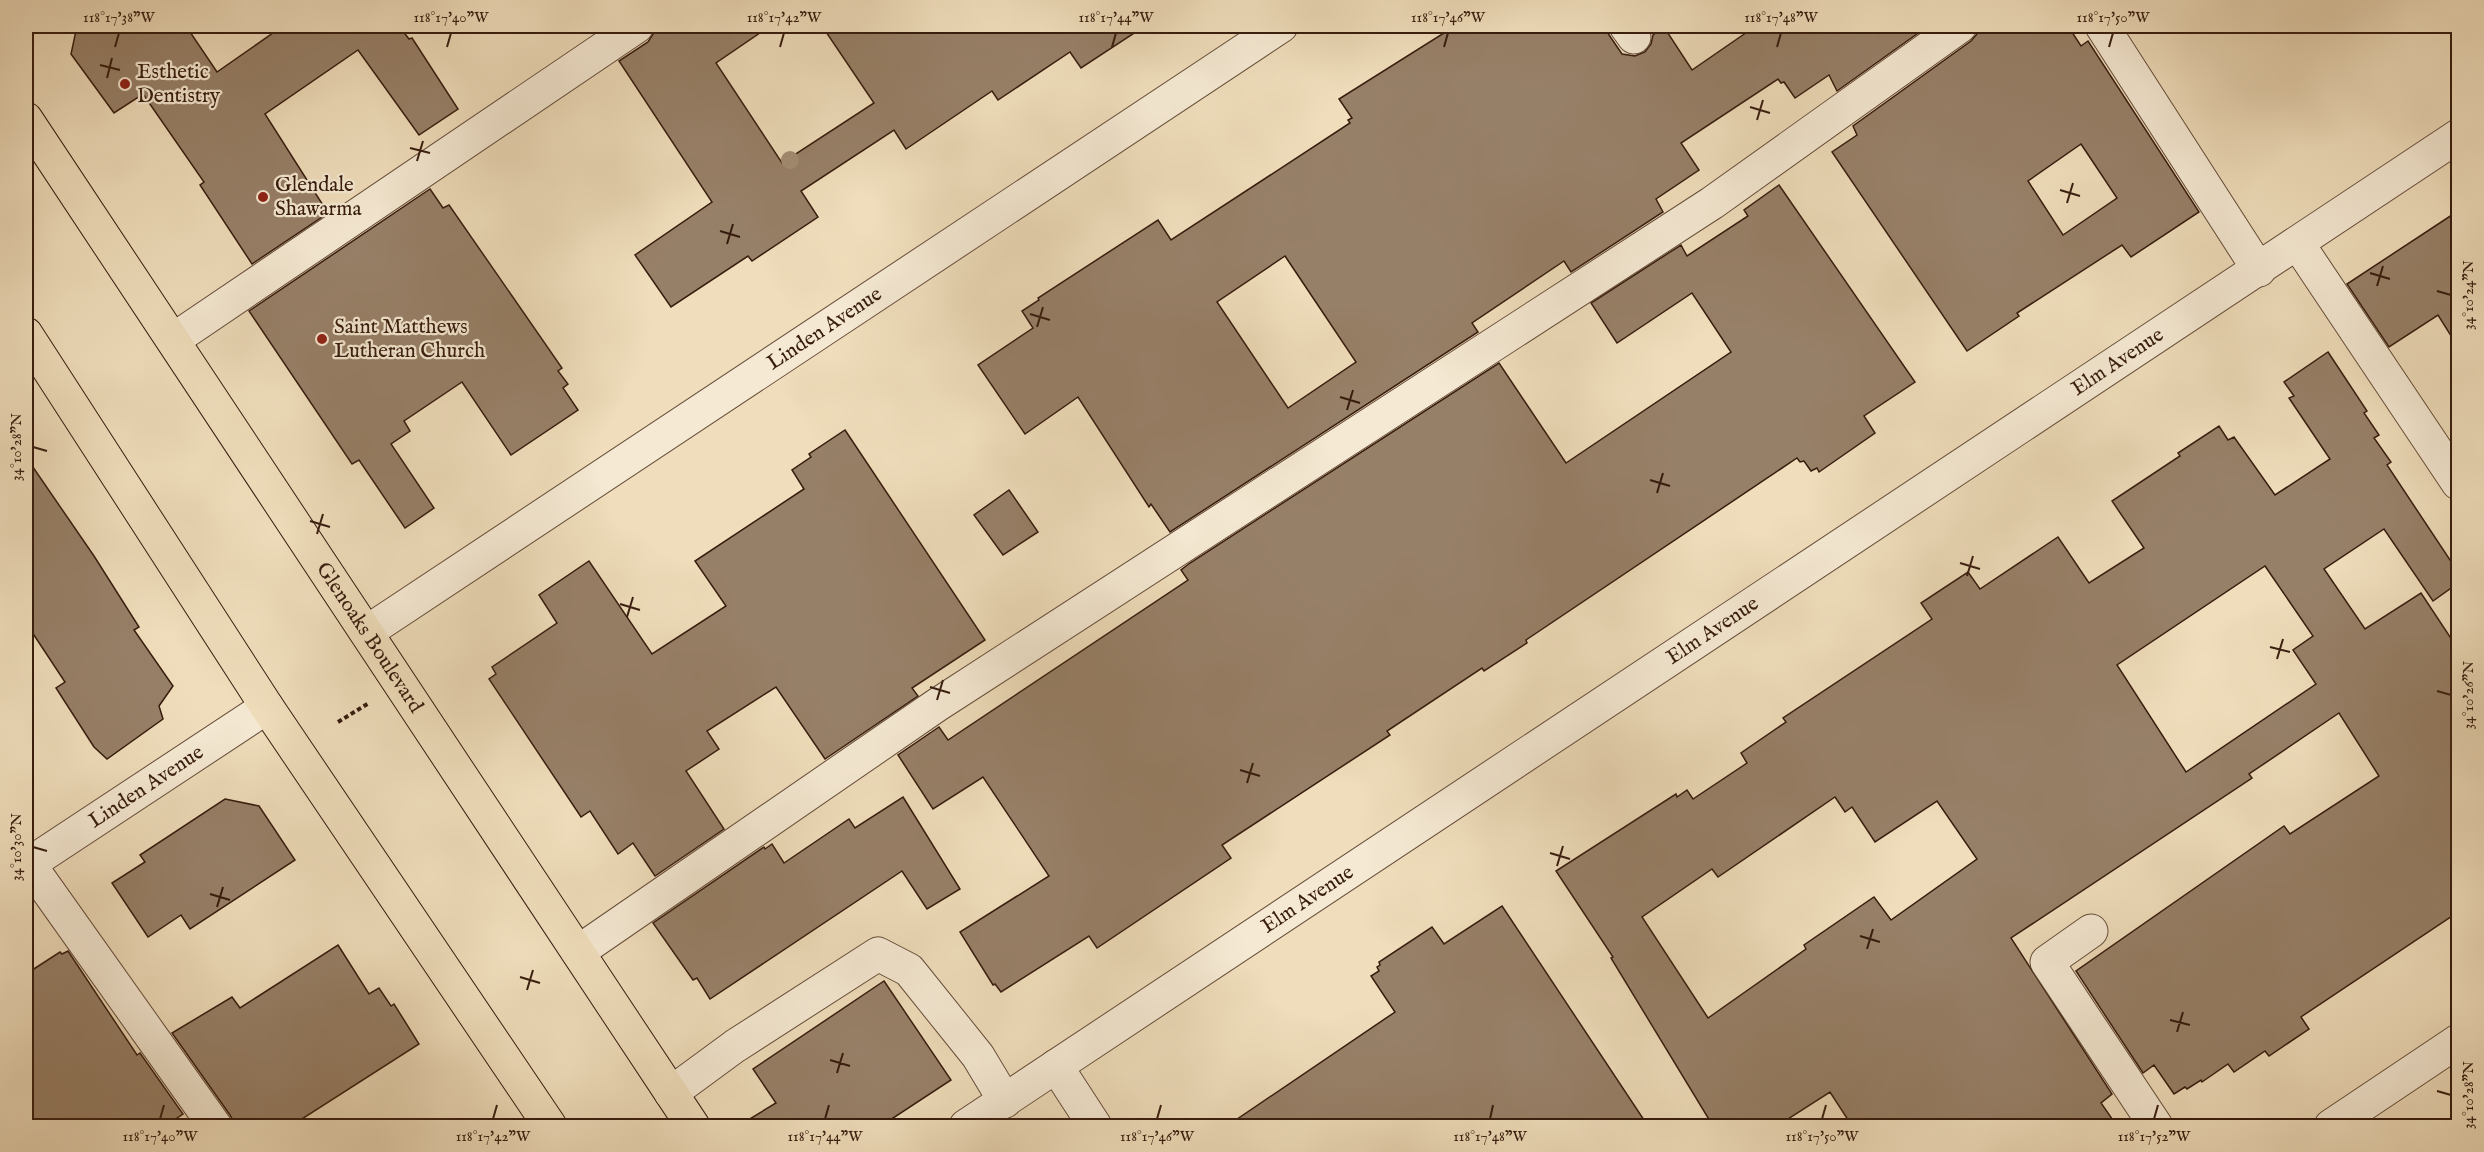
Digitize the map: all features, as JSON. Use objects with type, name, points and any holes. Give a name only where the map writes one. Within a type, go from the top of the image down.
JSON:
[{"type":"main road","name":"Glenoaks Boulevard","points":[[26,119],[693,1126]]},
{"type":"main road","points":[[26,334],[267,706],[550,1126]]},
{"type":"street","points":[[173,340],[637,26]]},
{"type":"street","name":"Linden Avenue","points":[[367,632],[1281,26]]},
{"type":"street","points":[[578,952],[937,705],[1712,203],[1960,26]]},
{"type":"street","points":[[2102,26],[2259,270]]},
{"type":"street","name":"Elm Avenue","points":[[966,1126],[2458,136]]},
{"type":"street","points":[[2298,244],[2458,483]]},
{"type":"street","name":"Linden Avenue","points":[[27,865],[267,706]]},
{"type":"street","points":[[27,865],[215,1126]]},
{"type":"street","points":[[2091,931],[2047,962],[2156,1126]]},
{"type":"street","points":[[671,1093],[735,1046],[878,954],[909,970],[978,1056],[1005,1101]]},
{"type":"street","points":[[2331,1126],[2458,1041]]},
{"type":"street","points":[[1056,1066],[1095,1126]]},
{"type":"path","points":[[338,722],[372,701]]},
{"type":"building","points":[[77,26],[186,26],[217,72],[283,26],[399,26],[409,39],[412,38],[458,109],[419,135],[358,50],[265,114],[328,213],[252,264],[200,185],[204,182],[143,94],[114,113],[71,54]]},
{"type":"building","points":[[663,26],[770,26],[716,63],[782,163],[874,103],[822,26],[1145,26],[1081,68],[1070,52],[998,100],[992,91],[906,149],[894,130],[801,191],[818,217],[752,261],[748,256],[671,307],[635,255],[712,202],[619,61],[648,42],[655,31]]},
{"type":"building","points":[[1455,26],[1603,26],[1622,54],[1635,56],[1645,52],[1651,44],[1653,35],[1664,27],[1692,70],[1756,26],[1928,26],[1837,91],[1829,75],[1795,98],[1784,82],[1781,83],[1778,79],[1681,143],[1699,170],[1656,199],[1663,212],[1571,272],[1564,261],[1472,323],[1478,332],[1170,532],[1151,504],[1149,507],[1078,397],[1025,434],[978,365],[1033,328],[1022,311],[1039,300],[1038,298],[1158,220],[1171,240],[1350,123],[1348,120],[1352,118],[1339,99]],"holes":[[[1285,256],[1356,362],[1288,408],[1217,302]]]},
{"type":"building","points":[[1979,26],[2068,26],[2081,46],[2088,41],[2199,212],[2131,257],[2122,245],[2017,313],[2019,316],[1967,351],[1832,152],[1857,135],[1853,126],[1971,41],[1977,34]],"holes":[[[2081,144],[2117,198],[2063,235],[2028,181]]]},
{"type":"building","points":[[1779,185],[1915,382],[1864,416],[1875,433],[1819,472],[1817,468],[1811,471],[1804,461],[1800,462],[1797,458],[1526,640],[1527,643],[1484,671],[1482,668],[1387,731],[1390,735],[1222,845],[1231,858],[1097,948],[1089,936],[1001,992],[995,984],[993,985],[960,932],[1049,876],[983,777],[933,809],[898,755],[939,727],[948,740],[1188,580],[1181,570],[1190,563],[1499,363],[1566,463],[1731,352],[1692,293],[1617,343],[1591,303],[1681,245],[1687,256],[1748,216],[1744,210]]},
{"type":"building","name":"Saint Matthews Lutheran Church","points":[[430,189],[443,208],[449,205],[562,368],[558,371],[568,384],[563,388],[578,410],[511,455],[462,382],[404,421],[410,431],[391,444],[434,508],[405,528],[359,460],[352,464],[249,311]]},
{"type":"building","points":[[2458,211],[2458,347],[2438,315],[2389,347],[2347,284]]},
{"type":"building","points":[[2328,352],[2367,411],[2364,413],[2379,435],[2374,438],[2391,462],[2387,465],[2458,572],[2458,583],[2433,601],[2384,529],[2324,569],[2365,629],[2421,593],[2458,649],[2458,912],[2301,1017],[2309,1029],[2269,1056],[2265,1051],[2234,1072],[2228,1064],[2202,1082],[2201,1080],[2174,1094],[2154,1065],[2143,1073],[2076,971],[2284,826],[2290,834],[2379,776],[2339,713],[2249,774],[2252,778],[2011,938],[2112,1094],[2101,1103],[2117,1126],[1852,1126],[1830,1092],[1777,1126],[1713,1126],[1611,958],[1613,957],[1556,871],[1676,794],[1677,797],[1687,790],[1693,799],[1747,763],[1741,753],[1786,722],[1783,718],[1932,619],[1921,603],[1968,572],[1980,589],[2058,537],[2089,583],[2144,548],[2112,501],[2180,456],[2178,453],[2219,426],[2228,440],[2234,437],[2275,495],[2330,459],[2289,398],[2294,396],[2284,382]],"holes":[[[2265,566],[2313,636],[2293,650],[2316,684],[2186,772],[2117,665]],[[1835,797],[1845,812],[1852,807],[1875,842],[1937,801],[1977,859],[1891,920],[1874,897],[1804,945],[1806,949],[1708,1018],[1642,917],[1712,869],[1718,877]]]},
{"type":"building","points":[[845,430],[985,640],[912,688],[918,696],[825,759],[776,687],[707,731],[719,749],[686,771],[724,829],[655,876],[633,843],[618,854],[590,811],[581,817],[489,679],[496,674],[492,667],[557,623],[539,595],[589,561],[652,654],[726,606],[695,561],[804,489],[792,470],[811,457],[809,454]]},
{"type":"building","points":[[26,457],[94,556],[139,627],[134,630],[173,686],[159,706],[163,719],[107,759],[94,747],[56,688],[65,682],[26,623]]},
{"type":"building","points":[[1009,490],[1038,532],[1003,555],[974,515]]},
{"type":"building","points":[[903,797],[960,889],[927,909],[902,871],[710,999],[697,978],[693,980],[653,923],[764,847],[765,849],[772,844],[784,863],[849,819],[855,828]]},
{"type":"building","points":[[225,799],[259,806],[295,860],[190,929],[181,915],[148,937],[112,883],[145,862],[140,855]]},
{"type":"building","points":[[1502,906],[1648,1126],[1227,1126],[1395,1012],[1371,976],[1379,971],[1377,967],[1380,965],[1379,962],[1432,927],[1444,944]]},
{"type":"building","points":[[338,945],[369,994],[379,988],[391,1006],[394,1004],[419,1044],[291,1126],[236,1126],[172,1033],[232,997],[240,1008]]},
{"type":"building","points":[[68,951],[137,1055],[140,1053],[183,1114],[165,1126],[26,1126],[26,974],[60,952],[62,954]]},
{"type":"building","points":[[884,981],[951,1080],[881,1126],[738,1126],[776,1103],[753,1069]]},
{"type":"place","name":"Esthetic Dentistry","points":[[125,84]]},
{"type":"place","name":"Glendale Shawarma","points":[[263,197]]},
{"type":"place","name":"Saint Matthews Lutheran Church","points":[[322,339]]}]
